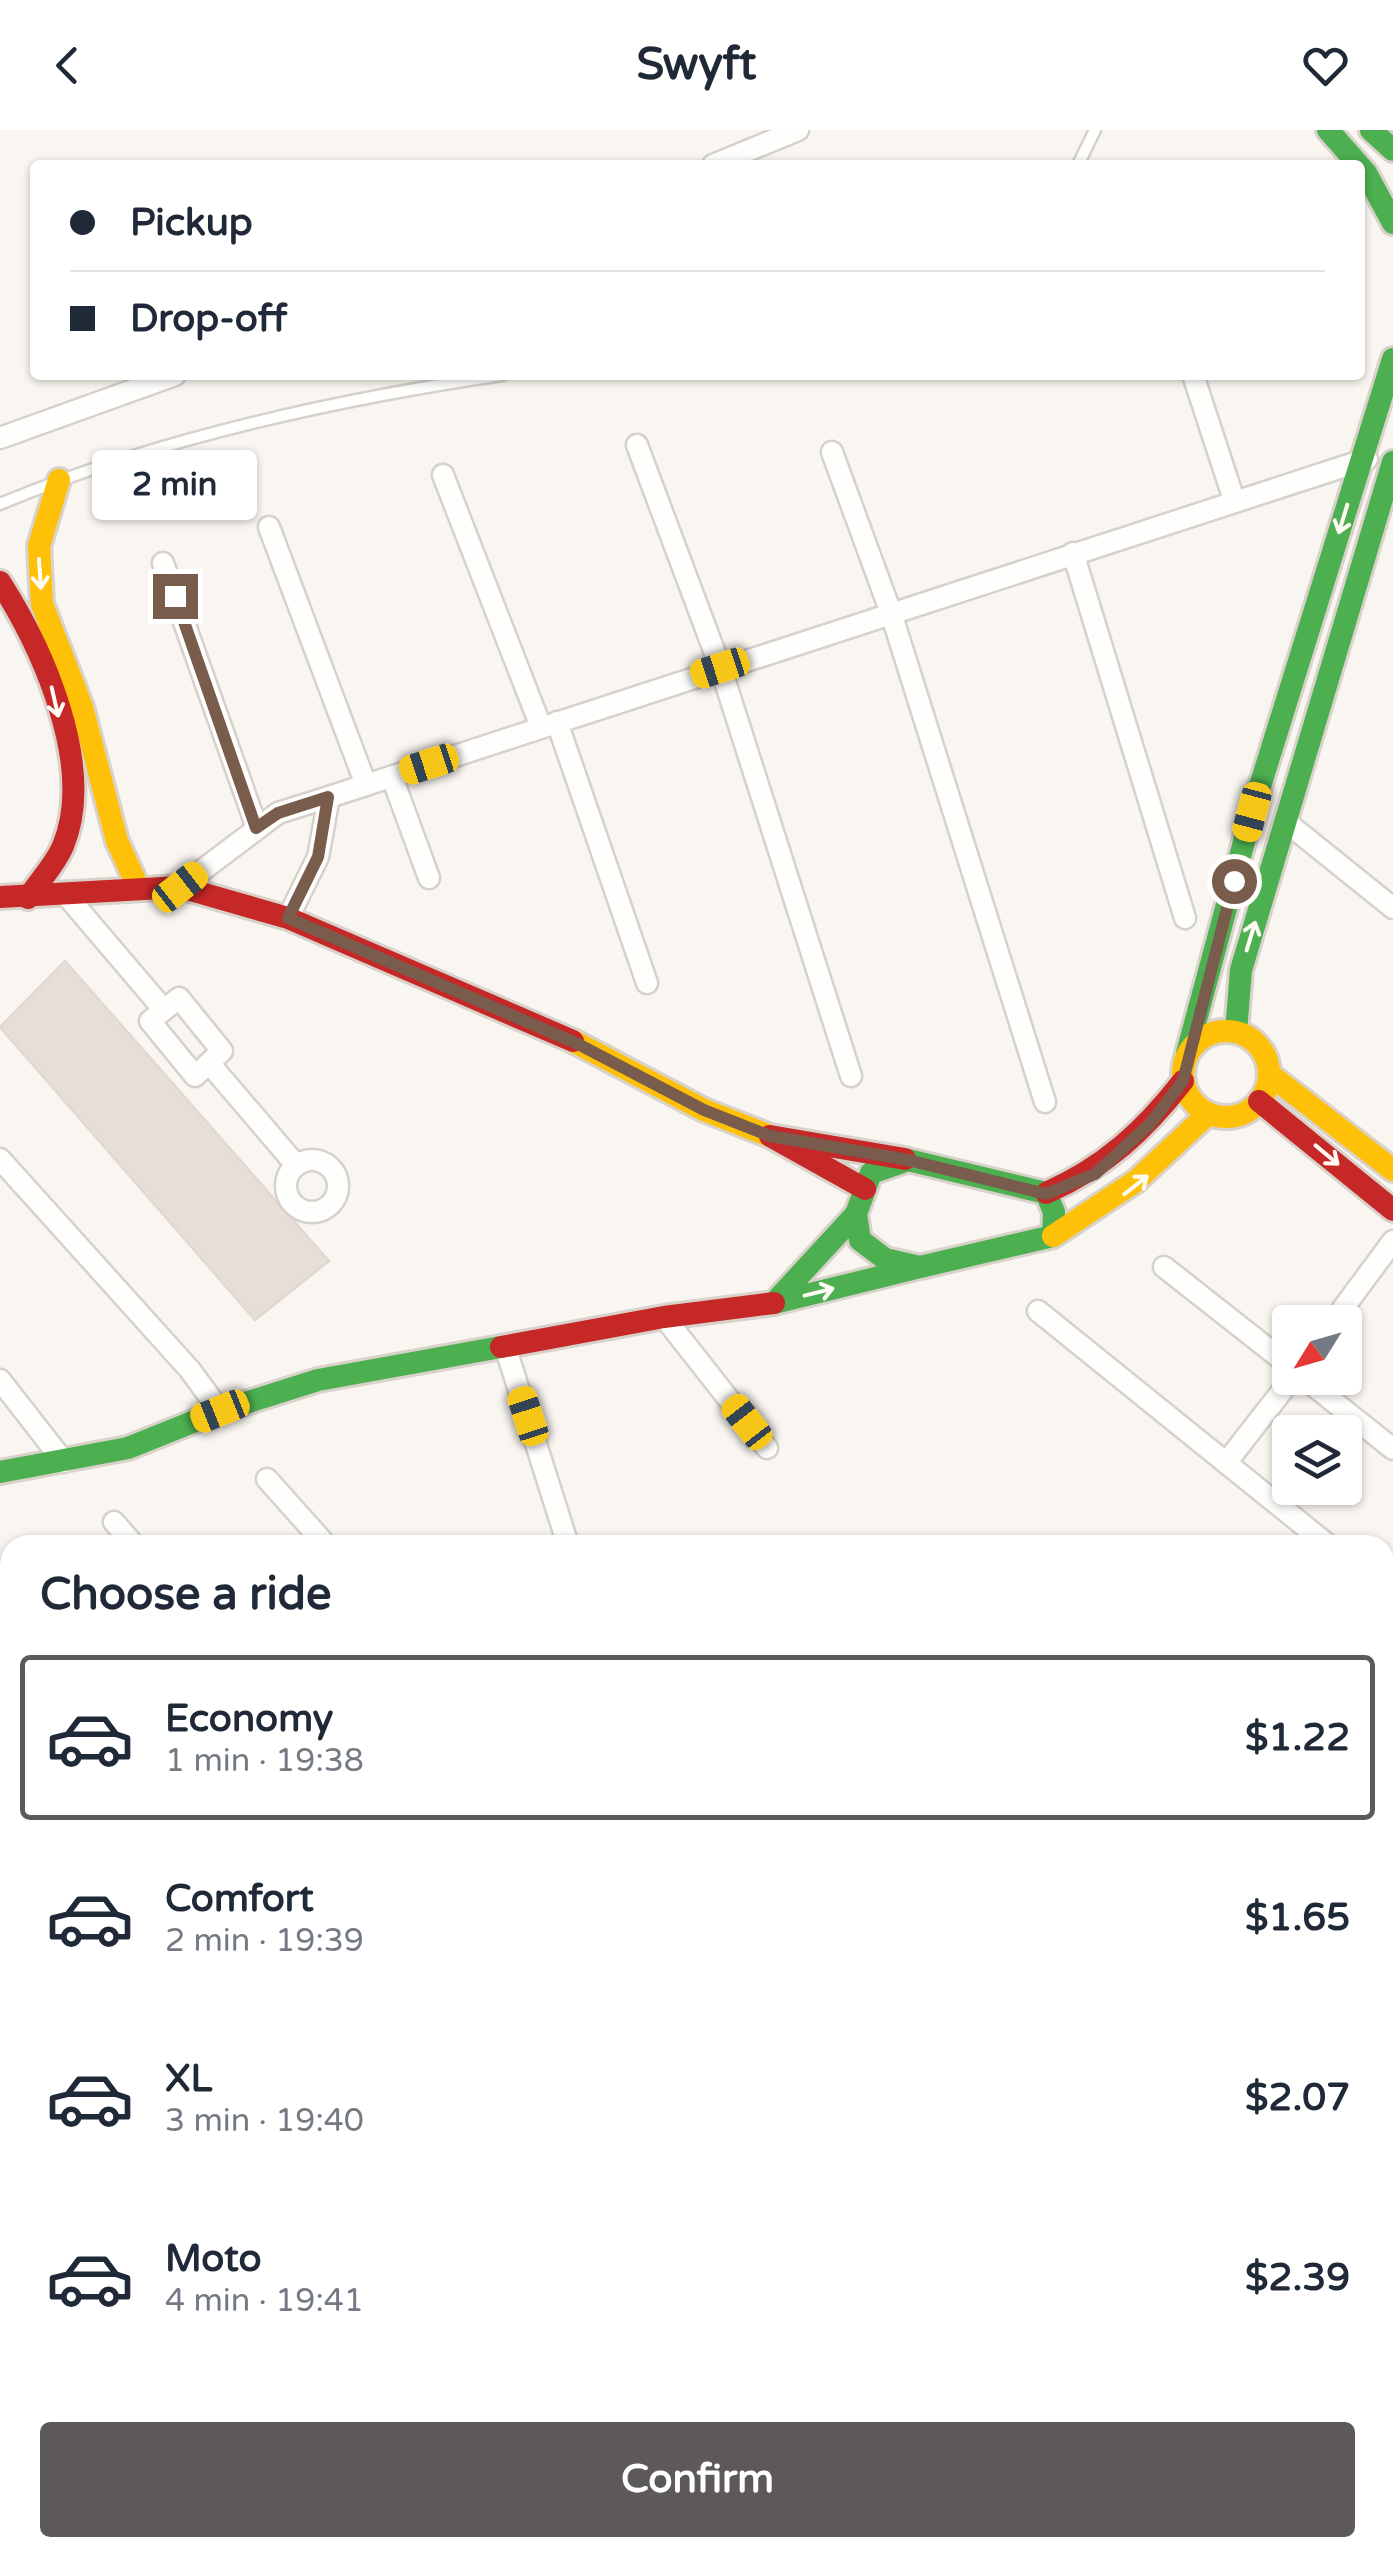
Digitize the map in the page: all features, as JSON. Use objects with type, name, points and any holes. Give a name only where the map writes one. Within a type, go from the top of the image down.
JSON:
[{"type":"main road","points":[[1328,130],[1357,160]]},
{"type":"main road","points":[[1371,130],[1393,150]]},
{"type":"main road","points":[[1365,172],[1386,204],[1393,223]]},
{"type":"main road","points":[[770,1136],[908,1160],[1046,1194],[1095,1174],[1150,1124],[1183,1081],[1252,812],[1393,359]]},
{"type":"main road","points":[[1236,1032],[1241,970],[1392,464]]},
{"type":"main road","points":[[59,480],[38,546],[42,604],[82,707],[117,841],[138,887]]},
{"type":"main road","points":[[0,582],[20,610],[49,676],[74,802],[64,845],[28,898]]},
{"type":"main road","points":[[0,897],[180,887],[288,918],[578,1044],[704,1110],[770,1136],[864,1190]]},
{"type":"main road","points":[[1188,1053],[1208,1034],[1236,1032],[1260,1047],[1269,1074],[1393,1170]]},
{"type":"main road","points":[[1183,1081],[1196,1106],[1208,1114],[1236,1116],[1260,1101],[1269,1074]]},
{"type":"main road","points":[[1260,1101],[1393,1210]]},
{"type":"main road","points":[[0,1472],[128,1448],[220,1411],[318,1380],[664,1317],[774,1303],[1053,1236],[1104,1209],[1153,1171],[1208,1114]]},
{"type":"main road","points":[[774,1303],[856,1214],[870,1173],[908,1160]]},
{"type":"main road","points":[[1046,1194],[1054,1212],[1053,1236]]},
{"type":"main road","points":[[856,1214],[860,1240],[884,1260],[920,1267]]},
{"type":"street","points":[[726,160],[798,130]]},
{"type":"street","points":[[0,438],[161,380]]},
{"type":"street","points":[[1195,380],[1234,500]]},
{"type":"street","points":[[637,445],[720,668],[850,1076]]},
{"type":"street","points":[[832,452],[891,612],[1045,1102]]},
{"type":"street","points":[[180,887],[278,813],[1362,458],[1392,464]]},
{"type":"street","points":[[443,475],[549,725],[648,983]]},
{"type":"street","points":[[269,527],[366,785]]},
{"type":"street","points":[[1074,552],[1185,918]]},
{"type":"street","points":[[163,563],[256,828]]},
{"type":"street","points":[[392,776],[429,878]]},
{"type":"street","points":[[288,918],[318,857],[328,797]]},
{"type":"street","points":[[1286,822],[1393,908]]},
{"type":"street","points":[[67,896],[164,1010]]},
{"type":"street","points":[[179,998],[222,1051],[195,1076],[150,1021],[164,1010],[179,998]]},
{"type":"street","points":[[209,1064],[296,1165]]},
{"type":"street","points":[[0,1159],[190,1370],[220,1411]]},
{"type":"street","points":[[1346,1305],[1393,1241]]},
{"type":"street","points":[[1164,1267],[1272,1352]]},
{"type":"street","points":[[1038,1312],[1316,1535]]},
{"type":"street","points":[[664,1317],[767,1448]]},
{"type":"street","points":[[505,1346],[565,1535]]},
{"type":"street","points":[[0,1380],[64,1462]]},
{"type":"street","points":[[1226,1463],[1279,1395]]},
{"type":"street","points":[[1325,1395],[1393,1450]]},
{"type":"street","points":[[266,1480],[317,1535]]},
{"type":"street","points":[[114,1522],[125,1535]]},
{"type":"lane","points":[[1080,160],[1095,130]]},
{"type":"lane","points":[[0,504],[59,480],[257,423],[469,380]]},
{"type":"building","points":[[65,961],[329,1261],[255,1320],[0,1027]]},
{"type":"traffic: fast","points":[[1328,130],[1355,160]]},
{"type":"traffic: fast","points":[[1371,130],[1393,150]]},
{"type":"traffic: fast","points":[[1365,172],[1393,223]]},
{"type":"traffic: fast","points":[[1187,1053],[1252,812],[1393,359]]},
{"type":"traffic: fast","points":[[1236,1032],[1241,970],[1393,462]]},
{"type":"traffic: fast","points":[[908,1160],[1046,1193],[1054,1212],[1053,1236],[920,1267],[885,1259],[860,1240],[856,1214],[871,1173],[908,1160]]},
{"type":"traffic: fast","points":[[856,1214],[774,1303],[916,1268]]},
{"type":"traffic: fast","points":[[0,1472],[128,1448],[220,1411],[318,1380],[501,1347]]},
{"type":"traffic: slow","points":[[59,480],[39,546],[42,604],[82,707],[117,841],[138,887]]},
{"type":"traffic: slow","points":[[1226,1031],[1250,1038],[1262,1050],[1269,1074],[1262,1098],[1250,1110],[1226,1117],[1202,1110],[1190,1098],[1183,1074],[1190,1050],[1202,1038],[1226,1031]]},
{"type":"traffic: slow","points":[[573,1041],[704,1110],[770,1136]]},
{"type":"traffic: slow","points":[[1269,1074],[1393,1170]]},
{"type":"traffic: slow","points":[[1053,1236],[1136,1181],[1208,1114]]},
{"type":"traffic: jam","points":[[0,582],[48,674],[69,745],[73,781],[72,815],[63,846],[28,898]]},
{"type":"traffic: jam","points":[[0,897],[180,887],[288,918],[573,1041]]},
{"type":"traffic: jam","points":[[1046,1193],[1087,1172],[1122,1146],[1183,1081]]},
{"type":"traffic: jam","points":[[1259,1101],[1393,1210]]},
{"type":"traffic: jam","points":[[865,1189],[770,1136],[905,1159]]},
{"type":"traffic: jam","points":[[501,1347],[664,1317],[774,1303]]},
{"type":"route","points":[[175,596],[256,828],[278,813],[328,797],[318,857],[288,918],[578,1044],[704,1110],[770,1136],[908,1160],[1046,1194],[1095,1174],[1150,1124],[1183,1081],[1183,1067],[1234,881]]}]
